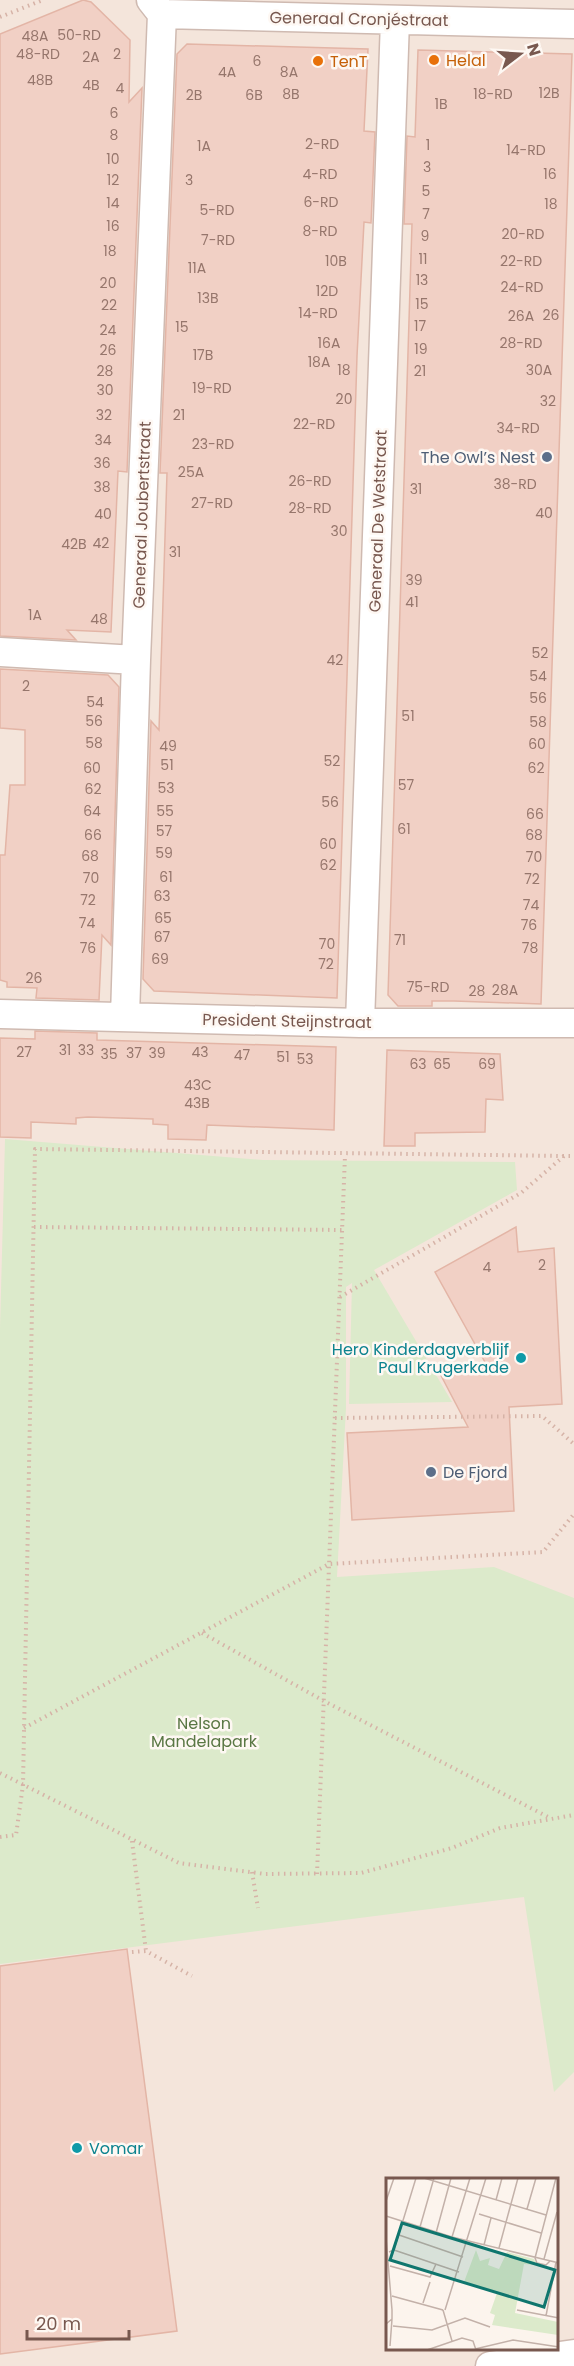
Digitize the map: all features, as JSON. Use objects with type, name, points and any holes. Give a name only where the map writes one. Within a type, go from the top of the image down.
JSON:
[{"type":"street","name":"Generaal Cronjéstraat","points":[[157,7],[395,20],[574,24]]},
{"type":"street","name":"Generaal Joubertstraat","points":[[125,1017],[157,7]]},
{"type":"street","name":"Generaal De Wetstraat","points":[[360,1023],[395,20]]},
{"type":"street","points":[[0,652],[136,660]]},
{"type":"street","name":"President Steijnstraat","points":[[0,1014],[360,1023],[574,1023]]},
{"type":"street","points":[[490,2366],[574,2354]]},
{"type":"path","points":[[0,17],[43,0]]},
{"type":"path","points":[[0,1838],[16,1835],[23,1785],[35,1149],[345,1155],[574,1156]]},
{"type":"path","points":[[317,1874],[345,1155]]},
{"type":"path","points":[[339,1297],[520,1193],[564,1155]]},
{"type":"path","points":[[34,1227],[342,1230]]},
{"type":"path","points":[[335,1418],[542,1416],[574,1444]]},
{"type":"path","points":[[24,1728],[329,1564],[543,1552],[574,1514]]},
{"type":"path","points":[[202,1632],[324,1701],[549,1817]]},
{"type":"path","points":[[0,1773],[179,1863],[252,1872],[361,1873],[452,1848],[500,1828],[549,1817],[574,1815]]},
{"type":"path","points":[[132,1840],[146,1951]]},
{"type":"path","points":[[252,1872],[258,1908]]},
{"type":"path","points":[[132,1952],[146,1951],[192,1976]]},
{"type":"shaded area","points":[[0,0],[574,0],[574,2366],[0,2366]]},
{"type":"green space","name":"Nelson Mandelapark","points":[[5,1139],[263,1160],[515,1162],[517,1190],[374,1270],[452,1402],[349,1404],[352,1283],[346,1287],[346,1408],[337,1577],[494,1567],[574,1598],[574,2072],[554,2092],[524,1897],[0,1964],[0,1329]]},
{"type":"building","points":[[83,0],[91,2],[130,40],[129,102],[142,88],[127,472],[118,471],[111,632],[67,630],[76,640],[0,636],[0,34]]},
{"type":"building","points":[[187,44],[368,49],[364,131],[375,132],[371,223],[364,222],[357,356],[337,998],[154,991],[143,979],[151,721],[159,730],[167,473],[160,473],[177,54]]},
{"type":"building","points":[[418,50],[572,54],[541,1004],[432,1001],[432,1006],[398,1006],[388,995],[412,224],[404,224],[407,136],[415,137]]},
{"type":"building","points":[[0,669],[108,675],[119,687],[111,945],[102,935],[99,1000],[36,998],[37,988],[7,987],[7,982],[0,980],[0,855],[5,855],[10,785],[25,785],[25,730],[0,728]]},
{"type":"building","points":[[35,1031],[97,1033],[97,1040],[336,1047],[334,1130],[207,1125],[206,1140],[168,1139],[168,1125],[153,1124],[153,1119],[88,1117],[76,1118],[76,1124],[31,1122],[31,1138],[0,1137],[0,1038],[35,1039]]},
{"type":"building","points":[[387,1050],[500,1054],[503,1100],[486,1099],[485,1132],[415,1133],[415,1146],[384,1146]]},
{"type":"building","points":[[516,1227],[518,1252],[554,1248],[562,1404],[509,1407],[514,1511],[352,1520],[347,1433],[468,1427],[436,1366],[486,1364],[435,1272]]},
{"type":"building","name":"Vomar","points":[[127,1949],[177,2331],[0,2354],[0,1966]]},
{"type":"place","name":"Helal","points":[[434,60]]},
{"type":"place","name":"TenT","points":[[318,61]]},
{"type":"place","name":"The Owl’s Nest","points":[[547,457]]},
{"type":"place","name":"Hero Kinderdagverblijf Paul Krugerkade","points":[[521,1358]]},
{"type":"place","name":"De Fjord","points":[[431,1472]]},
{"type":"place","name":"Vomar","points":[[77,2148]]}]
